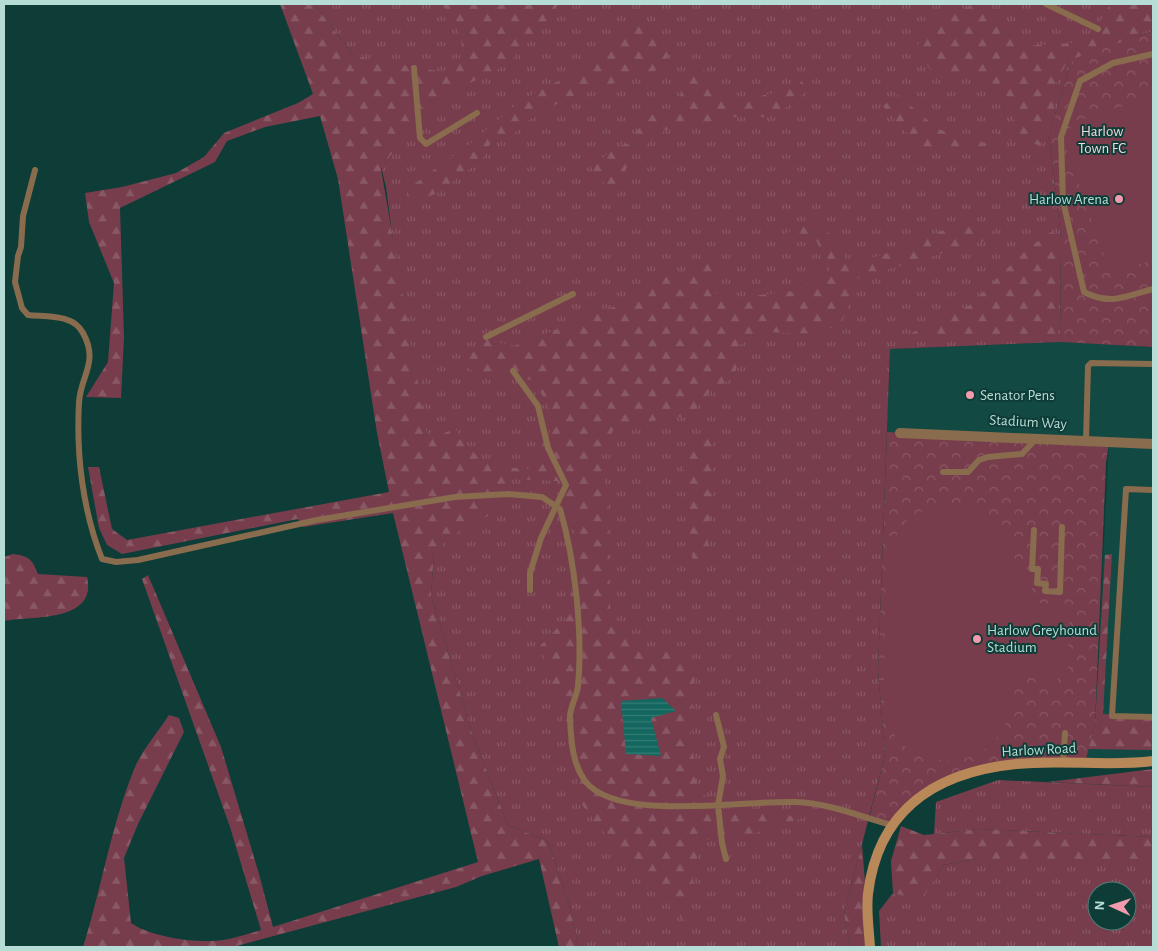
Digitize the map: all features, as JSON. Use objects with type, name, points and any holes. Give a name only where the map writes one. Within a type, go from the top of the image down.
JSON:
[{"type":"street","name":"Stadium Way","points":[[900,432],[1153,444]]},
{"type":"street","name":"Harlow Road","points":[[870,947],[868,895],[877,856],[891,825],[928,791],[967,772],[1017,764],[1153,760]]},
{"type":"lane","points":[[1046,4],[1098,29]]},
{"type":"lane","points":[[1153,54],[1113,63],[1080,81],[1061,137],[1063,201],[1084,292],[1099,299],[1115,299],[1153,289]]},
{"type":"lane","points":[[414,68],[417,79],[420,138],[426,144],[477,113]]},
{"type":"lane","points":[[35,170],[23,216],[21,247],[15,282],[22,308],[28,315],[63,318],[76,324],[83,333],[92,356],[79,400],[81,463],[92,534],[102,559],[116,562],[138,560],[317,520],[455,497],[508,494],[542,497],[560,509],[570,541],[578,647],[578,688],[570,714],[572,749],[585,781],[605,796],[675,808],[758,802],[797,802],[843,810],[891,825]]},
{"type":"lane","points":[[486,337],[573,294]]},
{"type":"lane","points":[[1086,441],[1088,366],[1091,363],[1153,364]]},
{"type":"lane","points":[[512,370],[538,406],[548,448],[564,477],[565,490],[540,538],[530,573],[530,590]]},
{"type":"lane","points":[[943,472],[968,472],[979,460],[988,457],[1022,454],[1038,438]]},
{"type":"lane","points":[[1153,490],[1126,489],[1112,716],[1153,717]]},
{"type":"lane","points":[[1034,530],[1032,569],[1038,569],[1037,583],[1046,584],[1045,591],[1060,592],[1062,527]]},
{"type":"lane","points":[[716,715],[724,747],[720,759],[723,776],[718,806],[722,843],[726,858]]},
{"type":"lane","points":[[1063,763],[1065,733]]},
{"type":"shaded area","points":[[1060,342],[1153,347],[1153,761],[1085,763],[1095,724],[1109,442],[887,432],[890,349]]},
{"type":"green space","points":[[280,4],[314,4],[354,56],[443,72],[464,54],[458,28],[442,4],[558,4],[551,19],[506,65],[448,94],[407,132],[381,169],[428,441],[455,428],[470,448],[485,461],[494,464],[504,467],[529,469],[556,420],[535,382],[506,371],[475,373],[464,364],[470,353],[485,339],[514,346],[618,305],[673,273],[743,255],[703,286],[724,299],[794,291],[830,270],[816,240],[779,236],[807,225],[829,233],[846,260],[875,257],[956,226],[995,219],[991,239],[852,280],[851,296],[842,322],[820,334],[765,332],[739,345],[735,377],[711,390],[691,415],[615,426],[601,456],[608,507],[610,610],[637,648],[672,653],[695,673],[690,725],[697,789],[723,810],[805,817],[755,833],[700,841],[685,921],[628,863],[583,806],[561,711],[540,646],[566,619],[575,571],[573,511],[557,481],[507,479],[490,515],[458,532],[434,552],[431,595],[471,730],[508,825],[548,841],[568,901],[579,947],[559,947],[539,859],[482,876],[456,887],[233,947],[83,947],[119,811],[135,767],[146,747],[169,715],[179,718],[184,732],[138,824],[124,858],[131,923],[139,928],[162,936],[201,941],[228,939],[261,930],[230,827],[142,579],[148,575],[221,747],[273,927],[478,862],[393,513],[303,527],[298,519],[122,554],[107,545],[99,528],[88,467],[99,467],[112,529],[127,540],[389,492],[377,433],[338,179],[320,116],[265,127],[227,141],[215,162],[120,208],[124,337],[121,398],[86,397],[108,362],[114,283],[89,222],[85,193],[122,187],[176,173],[204,157],[224,133],[298,103],[313,94]]},
{"type":"green space","points":[[314,4],[1153,4],[1153,31],[1072,59],[1049,135],[1061,237],[1060,342],[890,349],[878,671],[885,755],[844,914],[850,947],[579,947],[568,901],[548,841],[508,825],[471,730],[431,595],[434,552],[386,187],[354,56]]},
{"type":"green space","points":[[978,4],[1023,46],[1089,42],[1110,4],[1153,4],[1153,27],[1131,40],[1067,62],[1053,89],[1053,123],[1040,145],[1007,140],[965,152],[919,147],[883,106],[898,95],[938,129],[983,143],[1015,122],[1004,88],[975,75],[936,77],[915,48],[942,14]]},
{"type":"green space","points":[[659,25],[673,50],[660,69],[569,97],[530,119],[509,138],[491,142],[482,160],[435,194],[403,207],[410,187],[471,143],[520,101],[600,57],[627,27]]},
{"type":"green space","name":"Harlow Town FC","points":[[1153,31],[1153,347],[1060,342],[1061,237],[1049,135],[1072,59]]},
{"type":"green space","points":[[696,63],[737,101],[774,93],[802,81],[807,91],[780,112],[765,117],[734,117],[698,126],[665,130],[630,157],[618,194],[604,183],[591,167],[615,148],[629,143],[648,115],[671,115]]},
{"type":"green space","name":"Harlow Arena","points":[[1153,96],[1153,260],[1111,274],[1065,144],[1072,123]]},
{"type":"green space","points":[[1051,232],[1061,236],[1058,338],[902,339],[944,314],[969,306],[1027,249]]},
{"type":"green space","points":[[887,432],[1109,442],[1106,463],[1095,724],[1085,763],[1017,764],[945,782],[891,825],[869,819],[885,755],[878,671]]},
{"type":"green space","points":[[712,434],[711,502],[705,569],[693,566],[682,456]]},
{"type":"green space","name":"Harlow Greyhound Stadium","points":[[959,503],[984,513],[1001,527],[1012,546],[1017,572],[1032,573],[1031,603],[1069,604],[1068,677],[1058,677],[1057,685],[1046,685],[1046,675],[1015,675],[1009,716],[1002,732],[986,748],[975,755],[949,760],[922,756],[910,750],[896,737],[889,722],[884,700],[886,595],[890,556],[895,539],[904,525],[916,514],[935,507]]},
{"type":"green space","points":[[13,554],[29,559],[38,574],[87,577],[88,592],[82,603],[72,610],[59,614],[4,621],[4,557]]},
{"type":"green space","points":[[1112,554],[1103,714],[1153,716],[1153,750],[1088,749],[1095,724],[1105,555]]},
{"type":"green space","points":[[1153,769],[1153,787],[1048,782]]},
{"type":"green space","points":[[998,780],[1153,787],[1153,837],[979,829],[934,834],[936,802]]},
{"type":"green space","points":[[901,826],[924,835],[979,829],[1153,837],[1153,859],[977,859],[943,865],[921,900],[893,893],[891,861]]},
{"type":"green space","points":[[862,844],[870,947],[850,947],[844,914]]},
{"type":"green space","points":[[977,859],[1153,859],[1153,947],[881,947],[879,911],[893,893],[921,899],[943,865]]},
{"type":"water","points":[[662,698],[676,711],[651,718],[661,756],[626,754],[621,701]]},
{"type":"place","name":"Harlow Arena","points":[[1119,199]]},
{"type":"place","name":"Senator Pens","points":[[970,395]]},
{"type":"place","name":"Harlow Greyhound Stadium","points":[[977,639]]}]
